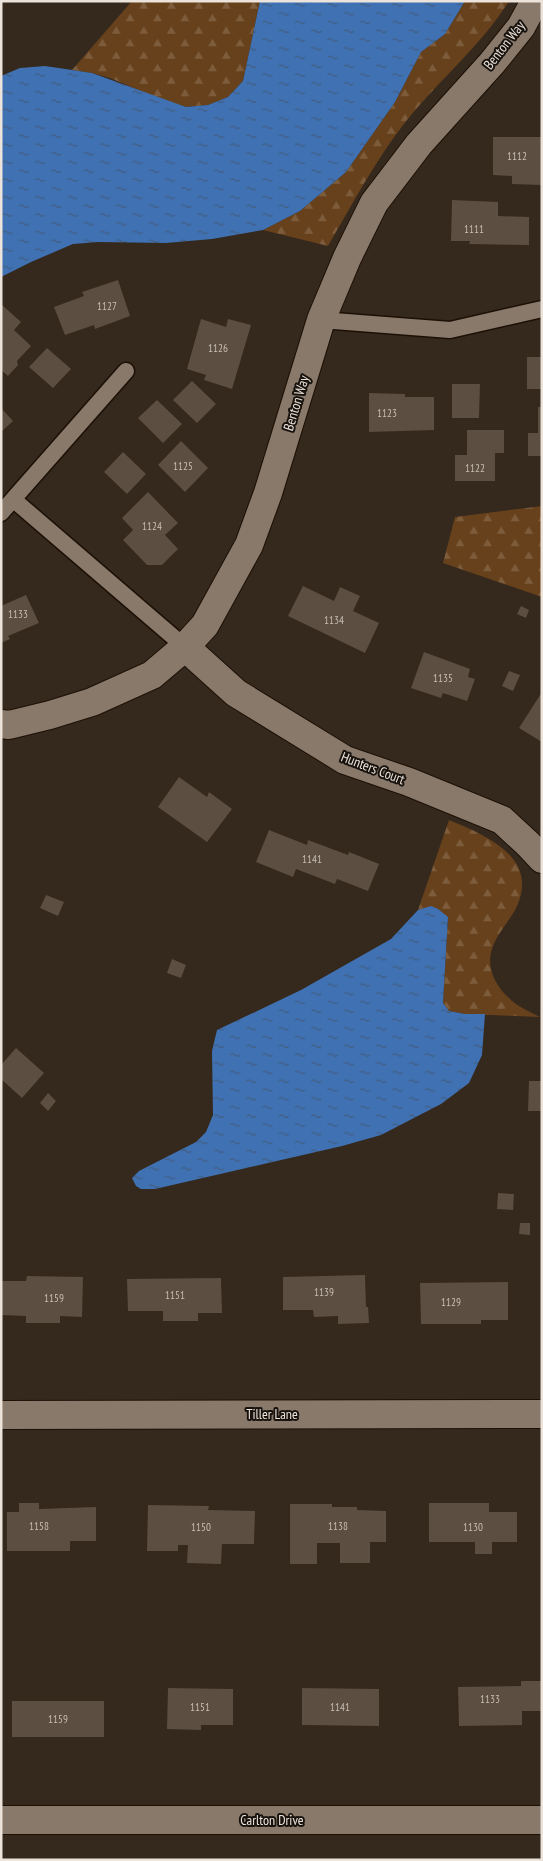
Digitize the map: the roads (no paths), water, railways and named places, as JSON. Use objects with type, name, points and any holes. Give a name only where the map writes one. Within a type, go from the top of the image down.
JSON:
[{"type":"street","name":"Benton Way","points":[[1,724],[9,725],[92,702],[152,675],[185,647],[205,625],[249,545],[268,493],[321,320],[347,258],[374,203],[419,144],[492,63],[520,27],[535,1]]},
{"type":"street","name":"Hunters Court","points":[[185,647],[236,693],[345,760],[502,820],[542,859]]},
{"type":"street","name":"Tiller Lane","points":[[1,1415],[542,1414]]},
{"type":"street","name":"Carlton Drive","points":[[1,1820],[542,1820]]},
{"type":"lane","points":[[321,320],[450,330],[542,308]]},
{"type":"lane","points":[[1,513],[126,371]]},
{"type":"lane","points":[[14,500],[185,647]]},
{"type":"water","points":[[260,1],[465,1],[445,34],[421,52],[395,102],[346,172],[300,211],[263,230],[212,239],[166,243],[98,242],[73,244],[1,277],[1,76],[20,68],[45,66],[92,73],[186,107],[208,105],[228,97],[243,81]]},
{"type":"water","points":[[431,906],[448,917],[443,1003],[449,1011],[465,1014],[485,1014],[482,1055],[469,1083],[441,1104],[381,1135],[342,1146],[155,1189],[141,1189],[136,1186],[132,1178],[139,1171],[196,1142],[206,1132],[213,1115],[212,1051],[217,1030],[301,990],[391,939],[418,910]]}]
